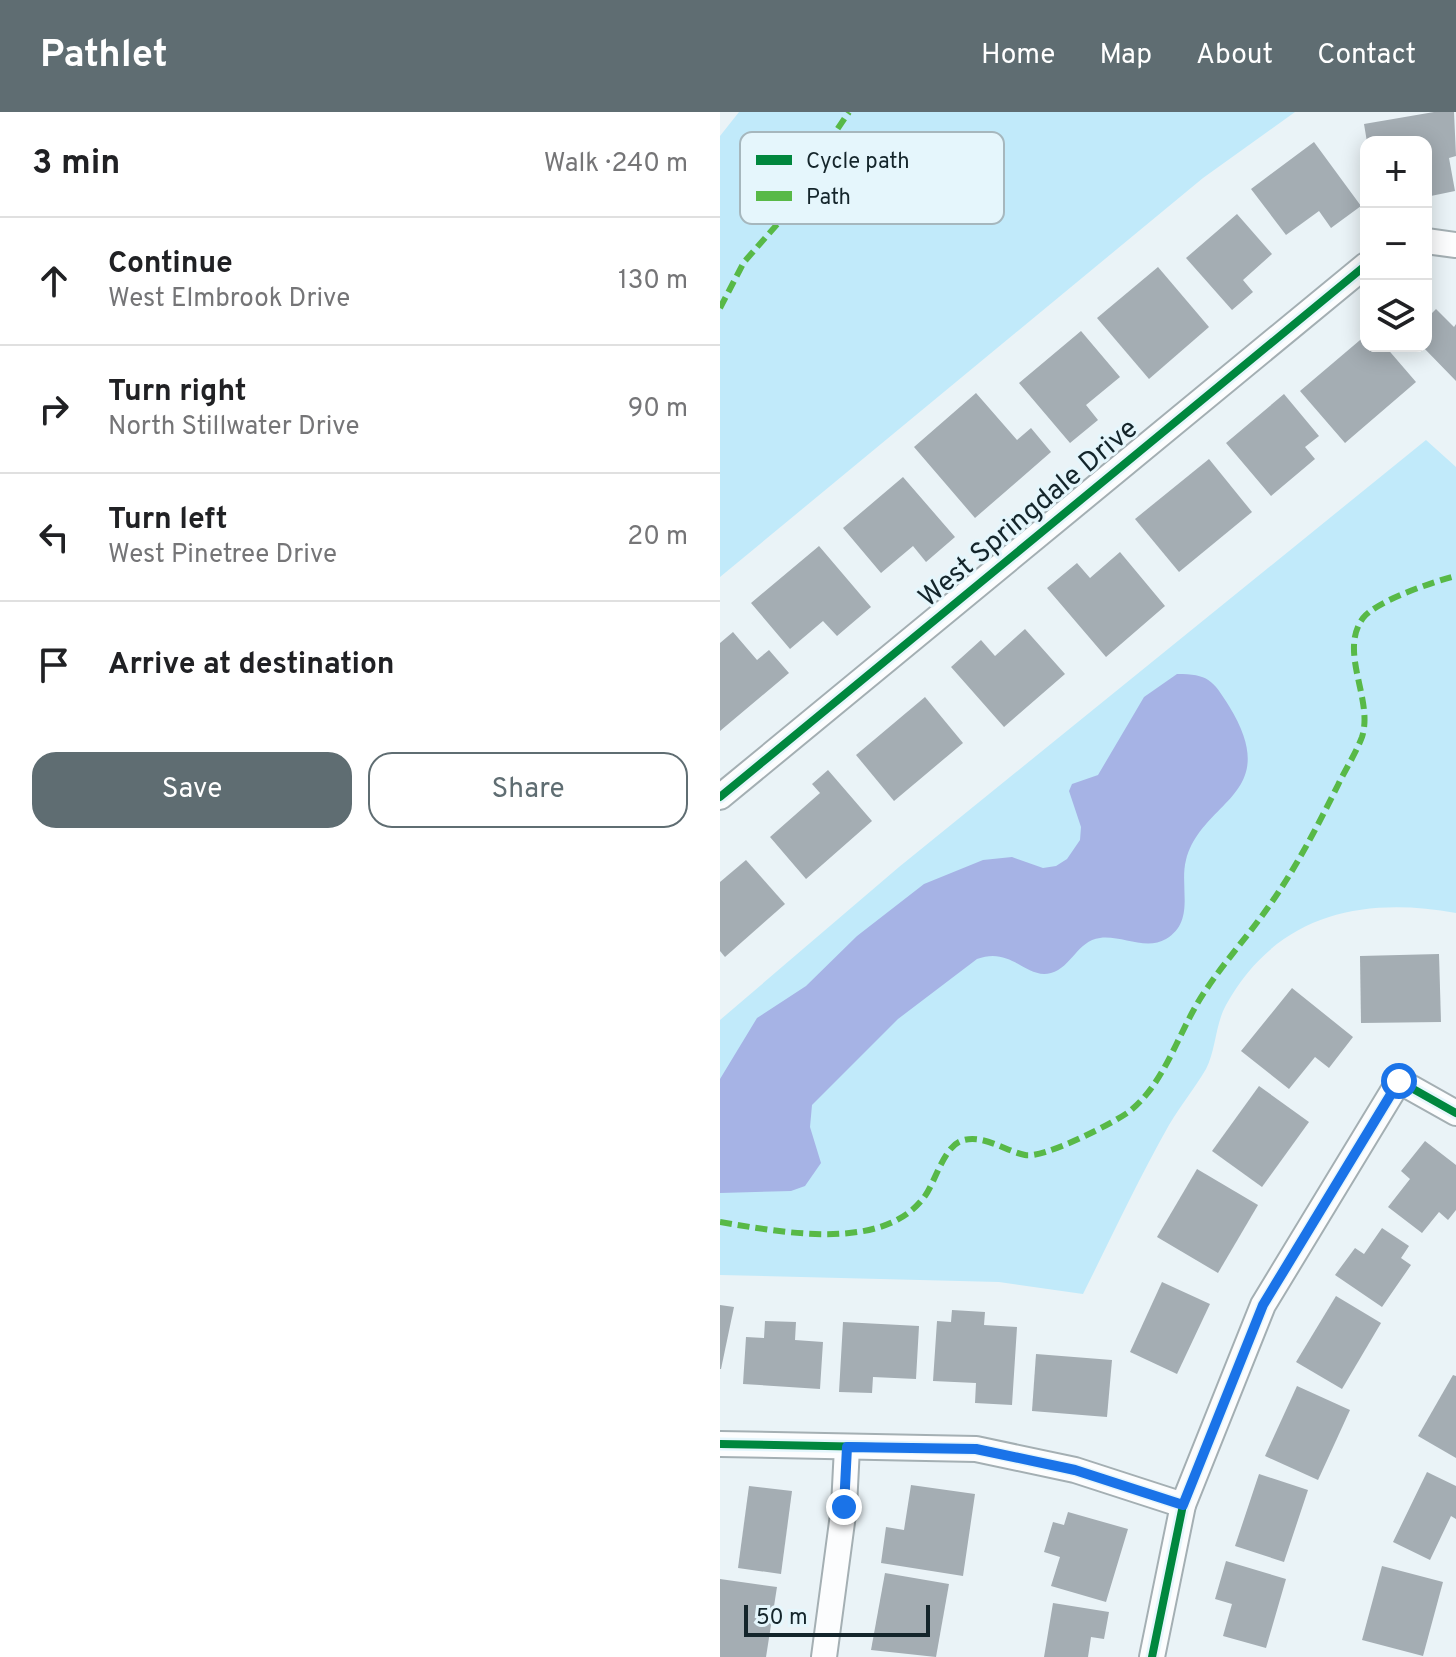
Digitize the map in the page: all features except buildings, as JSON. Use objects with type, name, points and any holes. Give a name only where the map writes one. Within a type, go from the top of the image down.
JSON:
[{"type":"street","points":[[1432,242],[1456,245]]},
{"type":"street","name":"West Springdale Drive","points":[[720,797],[1360,270]]},
{"type":"street","points":[[1152,1657],[1183,1505],[1263,1305],[1399,1081],[1456,1113]]},
{"type":"street","points":[[720,1444],[976,1449],[1075,1470],[1183,1505]]},
{"type":"street","points":[[824,1657],[844,1507],[847,1447]]},
{"type":"shaded area","points":[[739,112],[1295,112],[1203,178],[720,577],[720,136]]},
{"type":"shaded area","points":[[1426,440],[1456,467],[1456,913],[1421,908],[1354,911],[1324,919],[1295,932],[1270,950],[1246,975],[1226,1005],[1206,1069],[1173,1118],[1083,1294],[999,1282],[720,1275],[720,1020],[899,867]]},
{"type":"water","points":[[1177,674],[1203,677],[1218,690],[1244,736],[1248,759],[1244,778],[1234,794],[1207,823],[1186,860],[1184,913],[1175,932],[1166,939],[1150,943],[1108,938],[1092,940],[1051,973],[1034,972],[1000,957],[977,959],[898,1019],[812,1105],[810,1127],[821,1163],[805,1186],[791,1191],[720,1193],[720,1079],[757,1018],[806,986],[857,936],[924,884],[983,860],[1012,857],[1043,868],[1056,866],[1067,859],[1080,840],[1081,827],[1069,791],[1072,784],[1098,775],[1144,697]]},
{"type":"marked path","points":[[835,132],[849,112]]},
{"type":"marked path","points":[[720,308],[744,262],[777,224]]},
{"type":"marked path","points":[[720,1222],[830,1234],[884,1226],[907,1214],[925,1196],[945,1157],[961,1141],[977,1139],[1017,1153],[1034,1155],[1078,1139],[1130,1111],[1160,1075],[1205,991],[1288,877],[1357,749],[1362,737],[1364,708],[1354,646],[1356,631],[1363,618],[1393,599],[1456,576]]},
{"type":"cycle path","points":[[720,797],[1360,270]]},
{"type":"cycle path","points":[[1152,1657],[1183,1505],[1263,1305],[1399,1081],[1456,1113]]},
{"type":"cycle path","points":[[720,1444],[976,1449],[1075,1470],[1183,1505]]},
{"type":"route","points":[[844,1507],[847,1447],[976,1449],[1075,1470],[1183,1505],[1263,1305],[1399,1081]]}]
